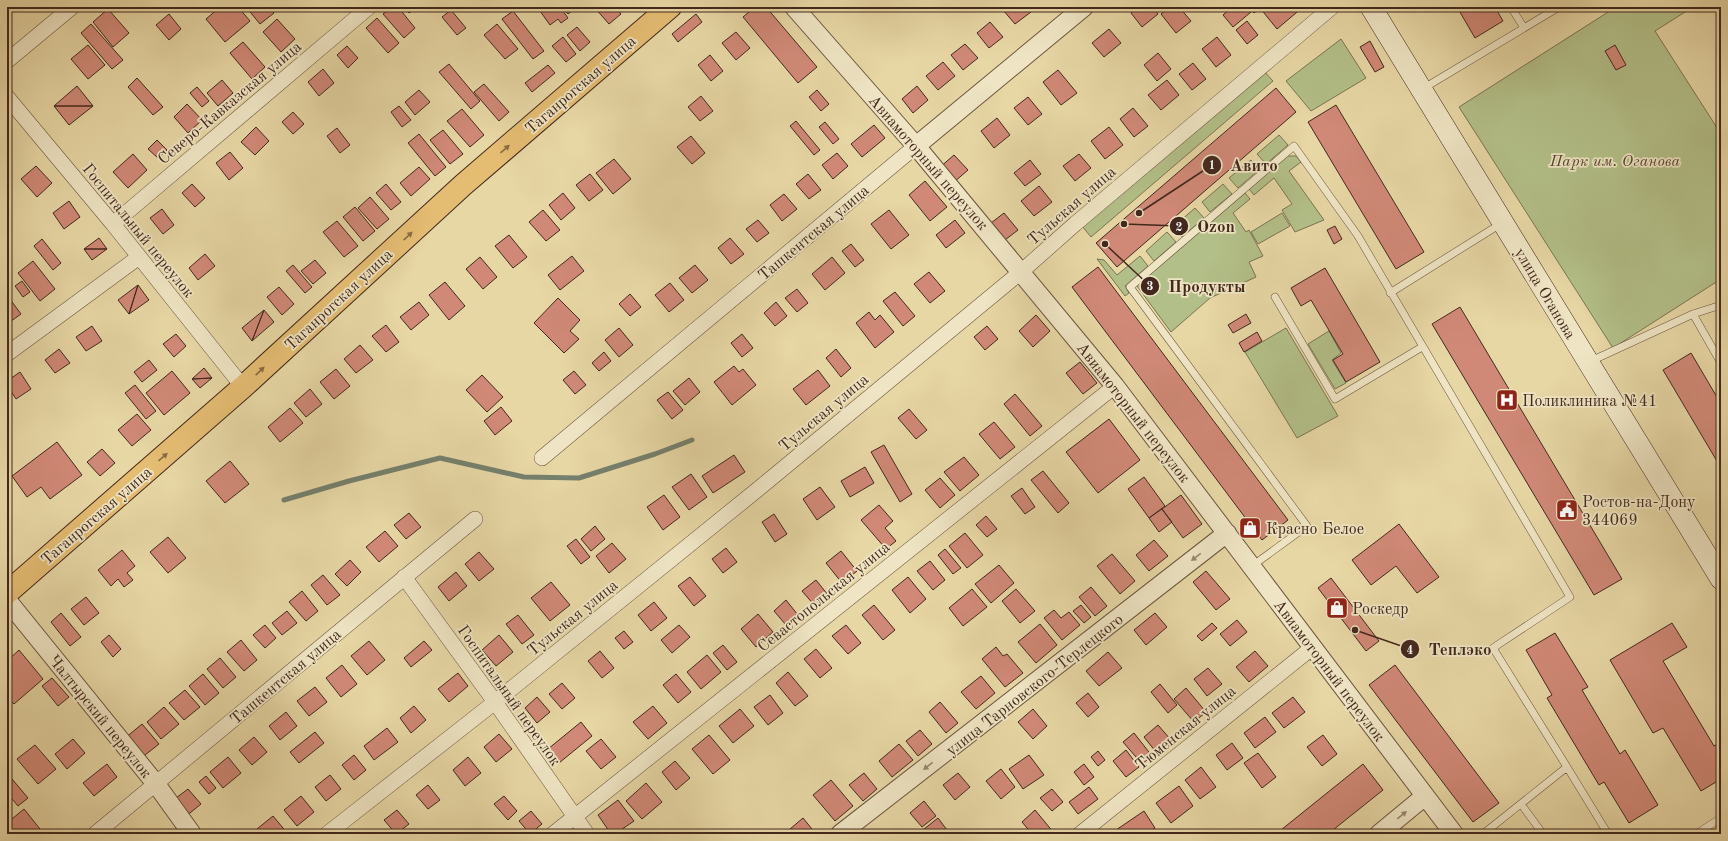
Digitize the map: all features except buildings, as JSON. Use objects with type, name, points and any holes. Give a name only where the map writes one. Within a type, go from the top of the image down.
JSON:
[{"type":"main road","name":"Таганрогская улица","points":[[7,593],[243,387],[463,185],[670,7]]},
{"type":"main road","name":"улица Оганова","points":[[1371,7],[1721,579]]},
{"type":"street","points":[[7,60],[72,7]]},
{"type":"street","name":"Северо-Кавказская улица","points":[[113,224],[369,7]]},
{"type":"street","name":"Авиамоторный переулок","points":[[794,7],[916,146],[1022,271],[1116,386],[1454,834]]},
{"type":"street","name":"Ташкентская улица","points":[[542,458],[1084,7]]},
{"type":"street","name":"Тульская улица","points":[[328,834],[495,702],[757,490],[1022,271],[1081,219],[1332,7]]},
{"type":"street","name":"Госпитальный переулок","points":[[7,97],[113,224],[243,387]]},
{"type":"street","points":[[7,354],[139,257]]},
{"type":"street","name":"Севастопольская улица","points":[[554,834],[1116,386]]},
{"type":"street","name":"Ташкентская улица","points":[[95,834],[476,518]]},
{"type":"street","name":"улица Тарновского-Терлецкого","points":[[840,834],[1227,533]]},
{"type":"street","name":"Госпитальный переулок","points":[[404,577],[495,702],[587,834]]},
{"type":"street","name":"Чалтырский переулок","points":[[7,600],[156,784],[192,834]]},
{"type":"street","name":"Тюменская улица","points":[[1080,834],[1313,647]]},
{"type":"street","points":[[1379,834],[1425,796]]},
{"type":"lane","points":[[1511,7],[1524,28]]},
{"type":"lane","points":[[1422,89],[1559,7]]},
{"type":"lane","points":[[1252,566],[1307,526],[1130,287],[1294,146],[1358,236],[1390,293],[1570,597],[1493,648],[1608,834]]},
{"type":"lane","points":[[1390,293],[1503,222]]},
{"type":"lane","points":[[1275,297],[1335,399],[1422,347]]},
{"type":"lane","points":[[1589,362],[1693,314],[1721,305]]},
{"type":"lane","points":[[1693,314],[1721,363]]},
{"type":"lane","points":[[1483,834],[1567,768]]},
{"type":"lane","points":[[1521,804],[1543,834]]},
{"type":"lane","points":[[1696,834],[1721,818]]},
{"type":"green space","name":"Парк им. Оганова","points":[[1616,7],[1693,7],[1655,31],[1721,134],[1721,279],[1613,348],[1459,107]]},
{"type":"green space","points":[[1341,39],[1366,78],[1311,111],[1286,81]]},
{"type":"green space","points":[[1263,70],[1273,81],[1091,237],[1082,226]]},
{"type":"green space","points":[[1279,135],[1288,145],[1266,164],[1257,154]]},
{"type":"green space","points":[[1288,156],[1296,156],[1301,162],[1289,171],[1324,220],[1295,232],[1282,210],[1292,204],[1274,178],[1254,195],[1249,189]]},
{"type":"green space","points":[[1251,160],[1260,169],[1238,188],[1229,178]]},
{"type":"green space","points":[[1223,184],[1232,194],[1210,212],[1202,202]]},
{"type":"green space","points":[[1245,193],[1250,199],[1233,213],[1246,232],[1249,230],[1263,256],[1249,262],[1256,277],[1210,298],[1171,332],[1137,286]]},
{"type":"green space","points":[[1195,208],[1204,218],[1182,237],[1173,227]]},
{"type":"green space","points":[[1282,213],[1290,226],[1258,244],[1251,232]]},
{"type":"green space","points":[[1167,232],[1176,242],[1154,261],[1146,251]]},
{"type":"green space","points":[[1140,256],[1148,266],[1125,286],[1129,293],[1125,296],[1097,259],[1104,260],[1117,275]]},
{"type":"green space","points":[[1286,328],[1338,416],[1297,438],[1245,352]]},
{"type":"green space","points":[[1329,331],[1341,353],[1332,360],[1346,383],[1335,389],[1308,344]]},
{"type":"waterway","points":[[284,500],[349,481],[440,458],[524,477],[579,478],[655,454],[692,440]]},
{"type":"place","name":"Авито","points":[[1139,213]]},
{"type":"place","name":"Ozon","points":[[1124,224]]},
{"type":"place","name":"Продукты","points":[[1105,244]]},
{"type":"place","name":"Поликлиника №41","points":[[1507,400]]},
{"type":"place","name":"Ростов-на-Дону 344069","points":[[1567,510]]},
{"type":"place","name":"Красно Белое","points":[[1250,528]]},
{"type":"place","name":"Роскедр","points":[[1337,608]]},
{"type":"place","name":"Теплэко","points":[[1355,630]]}]
